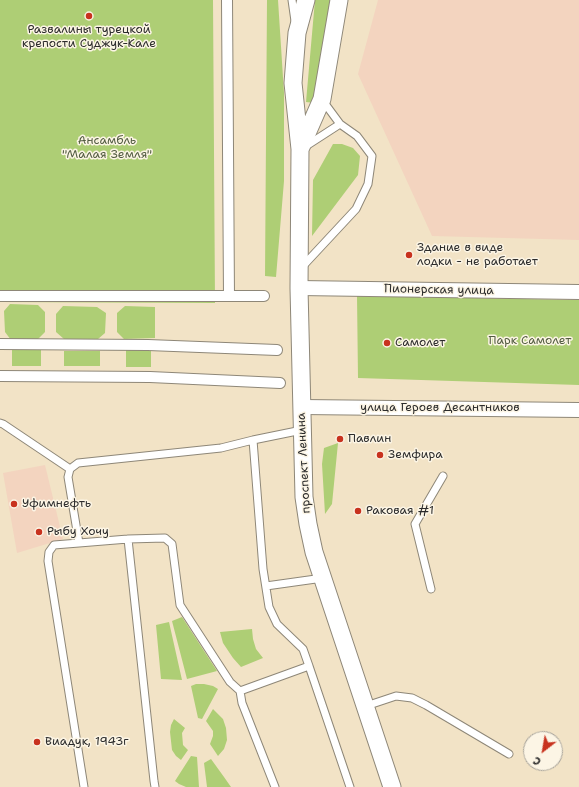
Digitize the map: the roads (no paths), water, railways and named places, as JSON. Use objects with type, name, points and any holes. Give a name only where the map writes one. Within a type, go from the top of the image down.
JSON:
[{"type":"street","points":[[227,0],[229,296]]},
{"type":"street","name":"проспект Ленина","points":[[306,0],[297,33],[293,83],[300,150],[299,288],[304,497],[314,552],[392,787]]},
{"type":"street","name":"проспект Ленина","points":[[300,150],[322,98],[339,0]]},
{"type":"street","name":"Пионерская улица","points":[[299,288],[579,292]]},
{"type":"street","points":[[0,296],[264,296]]},
{"type":"street","points":[[0,344],[148,345],[277,350]]},
{"type":"street","points":[[0,376],[150,377],[280,383]]},
{"type":"street","name":"улица Героев Десантников","points":[[302,407],[579,410]]},
{"type":"lane","name":"проспект Ленина","points":[[292,0],[297,33]]},
{"type":"lane","points":[[299,270],[356,209],[368,184],[372,156],[357,136],[340,124],[322,98]]},
{"type":"lane","points":[[300,150],[340,124]]},
{"type":"lane","points":[[0,423],[70,469]]},
{"type":"lane","points":[[79,543],[68,477],[70,469],[78,463],[221,448],[302,430]]},
{"type":"lane","points":[[253,440],[263,569],[269,607],[277,624],[304,649],[350,787]]},
{"type":"lane","points":[[431,588],[415,524],[443,476]]},
{"type":"lane","points":[[84,787],[48,561],[49,552],[54,545],[128,539],[165,538],[172,544],[180,604],[230,682],[240,691],[242,703],[275,787]]},
{"type":"lane","points":[[128,539],[155,787]]},
{"type":"lane","points":[[266,586],[323,578]]},
{"type":"lane","points":[[240,691],[309,666]]},
{"type":"lane","points":[[365,706],[396,696],[412,698],[508,754]]},
{"type":"place","name":"Развалины турецкой крепости Суджук-Кале","points":[[89,16]]},
{"type":"place","name":"Здание в виде лодки - не работает","points":[[409,255]]},
{"type":"place","name":"Самолет","points":[[387,343]]},
{"type":"place","name":"Павлин","points":[[340,439]]},
{"type":"place","name":"Земфира","points":[[380,455]]},
{"type":"place","name":"Уфимнефть","points":[[14,504]]},
{"type":"place","name":"Раковая #1","points":[[358,511]]},
{"type":"place","name":"Рыбу Хочу","points":[[39,532]]},
{"type":"place","name":"Виадук, 1943г","points":[[37,742]]},
{"type":"park label","name":"Ансамбль \"Малая Земля\"","points":[[107,148]]},
{"type":"park label","name":"Парк Самолет","points":[[530,341]]}]
